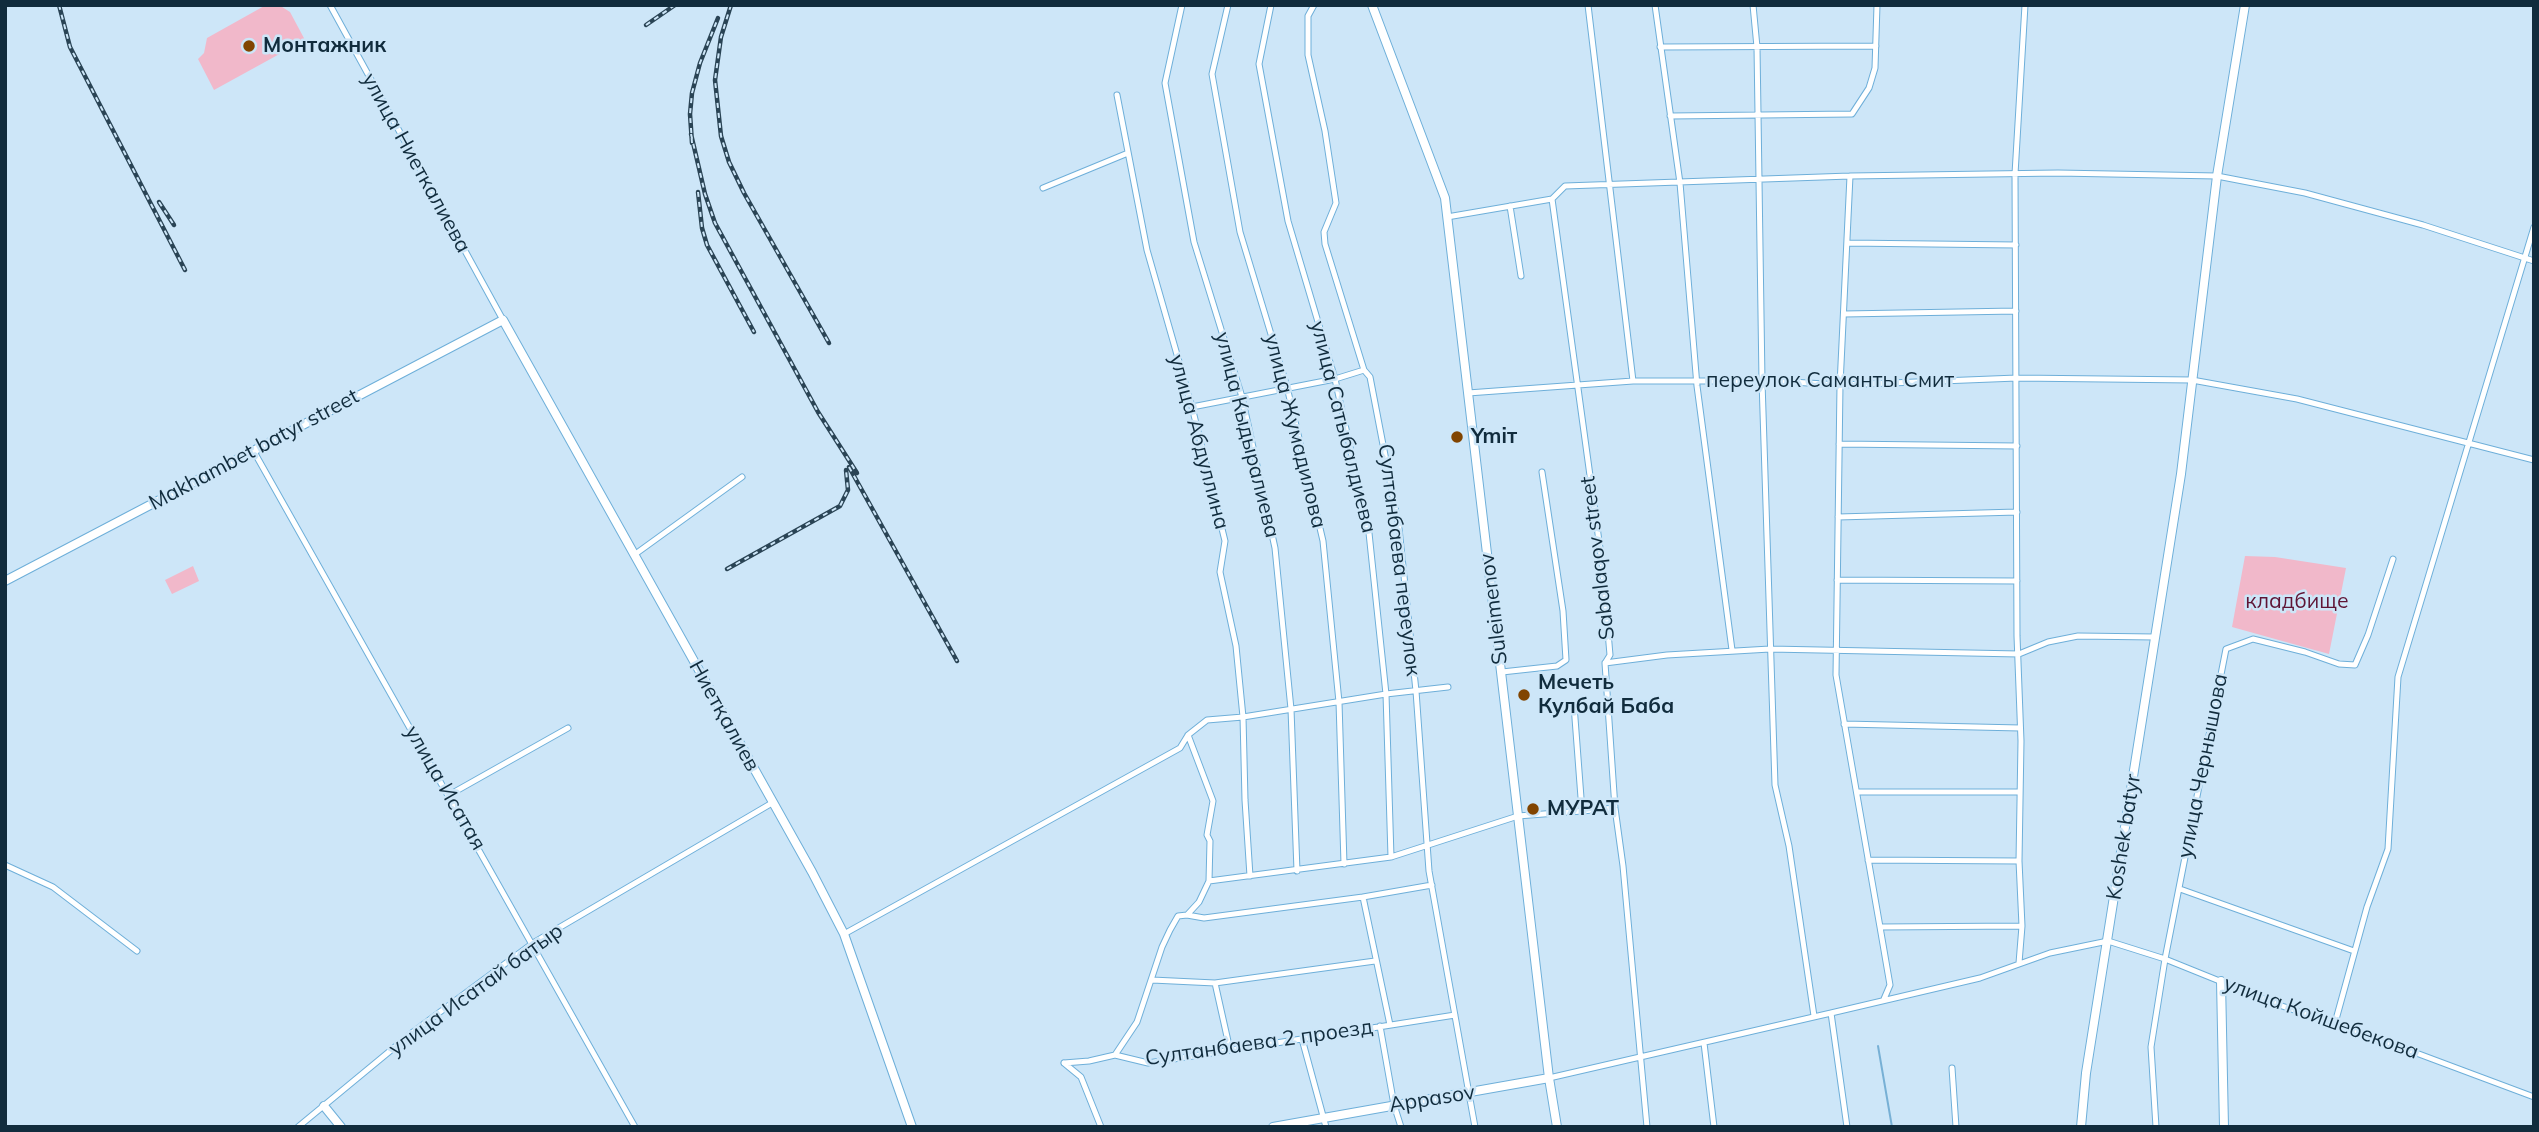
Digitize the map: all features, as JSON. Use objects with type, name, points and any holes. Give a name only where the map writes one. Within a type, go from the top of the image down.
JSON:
[{"type":"street","name":"улица Ниеткалиева","points":[[330,5],[503,320]]},
{"type":"street","name":"улица Кыдыралиева","points":[[1182,5],[1166,83],[1194,242],[1242,397],[1275,548],[1291,709],[1297,871]]},
{"type":"street","name":"улица Жумадилова","points":[[1228,5],[1212,74],[1240,232],[1287,387],[1323,541],[1339,702],[1344,864]]},
{"type":"street","name":"улица Сатыбалдиева","points":[[1271,5],[1259,64],[1288,221],[1335,379],[1369,533],[1386,694],[1391,857]]},
{"type":"street","name":"Султанбаева переулок","points":[[1314,5],[1308,16],[1308,55],[1325,131],[1336,203],[1324,232],[1325,244],[1364,370],[1370,377],[1399,528],[1416,691],[1427,847],[1475,1127]]},
{"type":"street","name":"Suleimenov","points":[[1372,5],[1440,180],[1447,217],[1557,1127]]},
{"type":"street","points":[[1588,5],[1633,381]]},
{"type":"street","points":[[1655,5],[1680,183],[1697,382],[1732,650]]},
{"type":"street","points":[[1753,5],[1757,47],[1762,381],[1775,785],[1789,846],[1814,1016]]},
{"type":"street","points":[[1670,116],[1852,114],[1869,88],[1875,68],[1877,5]]},
{"type":"street","points":[[2019,963],[2022,926],[2019,861],[2015,174],[2025,5]]},
{"type":"street","name":"Koshek batyr","points":[[2081,1127],[2086,1073],[2155,638],[2192,380],[2217,176],[2245,5]]},
{"type":"street","points":[[1660,47],[1877,46]]},
{"type":"street","name":"улица Абдуллина","points":[[1117,95],[1147,250],[1192,407],[1225,541],[1220,572],[1236,646],[1243,718],[1250,876]]},
{"type":"street","points":[[1043,188],[1128,153]]},
{"type":"street","points":[[1447,217],[1552,199],[1565,186],[1850,176],[2217,176],[2305,193],[2413,222],[2534,261]]},
{"type":"street","points":[[1850,176],[1840,386],[1836,674],[1890,985],[1884,999]]},
{"type":"street","name":"Sabalaqov street","points":[[1552,199],[1602,563],[1610,655],[1605,663],[1615,808],[1623,866],[1647,1127]]},
{"type":"street","points":[[1510,206],[1521,276]]},
{"type":"street","points":[[2335,1023],[2351,950],[2388,849],[2398,677],[2534,227]]},
{"type":"street","points":[[1847,243],[2015,245]]},
{"type":"street","points":[[1844,314],[2016,311]]},
{"type":"street","name":"Makhambet batyr street","points":[[5,581],[503,320]]},
{"type":"street","name":"Ниетқалиев","points":[[503,320],[813,872],[844,934],[912,1127]]},
{"type":"street","points":[[1192,407],[1335,379],[1364,370]]},
{"type":"street","name":"переулок Саманты Смит","points":[[1468,393],[1633,381],[1762,381],[1840,386],[2017,378],[2192,380],[2297,399],[2534,460]]},
{"type":"street","points":[[1839,444],[2017,446]]},
{"type":"street","name":"улица Исатая","points":[[253,450],[635,1127]]},
{"type":"street","points":[[1502,672],[1557,667],[1566,660],[1563,611],[1542,472]]},
{"type":"street","points":[[634,555],[742,477]]},
{"type":"street","points":[[1838,517],[2017,512]]},
{"type":"street","name":"улица Чернышова","points":[[2156,1127],[2151,1047],[2165,959],[2226,649],[2253,639],[2339,664],[2355,664],[2368,635],[2393,559]]},
{"type":"street","points":[[1837,580],[2017,581]]},
{"type":"street","points":[[1605,663],[1667,655],[1770,649],[2019,654],[2048,642],[2078,636],[2155,638]]},
{"type":"street","points":[[844,934],[1181,748],[1188,735],[1207,720],[1243,718],[1386,694],[1448,687]]},
{"type":"street","points":[[1574,705],[1582,811]]},
{"type":"street","points":[[1844,724],[2020,728]]},
{"type":"street","points":[[449,795],[568,729]]},
{"type":"street","points":[[1187,915],[1199,902],[1209,881],[1210,842],[1207,835],[1213,801],[1188,735]]},
{"type":"street","points":[[1857,792],[2019,792]]},
{"type":"street","name":"улица Исатай батыр","points":[[298,1127],[413,1031],[533,943],[772,803]]},
{"type":"street","points":[[1209,881],[1391,857],[1518,816],[1615,808]]},
{"type":"street","points":[[1868,860],[2019,861]]},
{"type":"street","points":[[5,865],[52,887],[137,951]]},
{"type":"street","points":[[1115,1055],[1137,1022],[1161,947],[1178,916],[1204,918],[1432,885]]},
{"type":"street","points":[[2180,889],[2351,950]]},
{"type":"street","points":[[1363,897],[1390,1025]]},
{"type":"street","points":[[1880,927],[2022,926]]},
{"type":"street","points":[[1549,1078],[1980,978],[2050,953],[2108,941]]},
{"type":"street","name":"улица Койшебекова","points":[[2108,941],[2165,959],[2279,1005],[2533,1096]]},
{"type":"street","points":[[1152,980],[1215,983],[1375,961]]},
{"type":"street","points":[[2221,981],[2224,1127]]},
{"type":"street","points":[[1215,983],[1230,1050]]},
{"type":"street","points":[[1831,1013],[1847,1127]]},
{"type":"street","name":"Султанбаева 2 проезд","points":[[1081,1077],[1064,1063],[1115,1055],[1148,1063],[1455,1015]]},
{"type":"street","points":[[1380,1026],[1394,1105],[1401,1127]]},
{"type":"street","points":[[1302,1039],[1326,1127]]},
{"type":"street","points":[[1703,1044],[1714,1127]]},
{"type":"street","points":[[1089,1061],[1081,1077],[1101,1127]]},
{"type":"street","points":[[1952,1068],[1956,1127]]},
{"type":"street","name":"Appasov","points":[[1273,1127],[1549,1078]]},
{"type":"street","points":[[2533,1096],[2534,1088]]},
{"type":"street","points":[[324,1106],[341,1127]]},
{"type":"green space","name":"Монтажник","points":[[266,5],[279,5],[290,12],[305,40],[214,90],[198,59],[204,53],[207,38]]},
{"type":"green space","name":"кладбище","points":[[2245,556],[2275,557],[2346,568],[2329,654],[2232,627]]},
{"type":"green space","points":[[193,566],[199,581],[172,594],[165,580]]},
{"type":"waterway","points":[[1878,1046],[1892,1127]]},
{"type":"railway","points":[[59,5],[70,47],[185,270]]},
{"type":"railway","points":[[646,25],[675,5]]},
{"type":"railway","points":[[731,5],[721,37],[715,80],[721,136],[729,162],[744,193],[829,343]]},
{"type":"railway","points":[[692,143],[692,93],[700,63],[718,18]]},
{"type":"railway","points":[[691,134],[705,194],[715,223],[818,412],[857,473]]},
{"type":"railway","points":[[698,192],[707,245],[754,332]]},
{"type":"railway","points":[[159,202],[174,225]]},
{"type":"railway","points":[[849,467],[957,661]]},
{"type":"railway","points":[[727,569],[840,506],[848,490],[846,470]]},
{"type":"place","name":"Монтажник","points":[[249,46]]},
{"type":"place","name":"Ymiт","points":[[1457,437]]},
{"type":"place","name":"Мечеть Кулбай Баба","points":[[1524,695]]},
{"type":"place","name":"МУРАТ","points":[[1533,809]]}]
